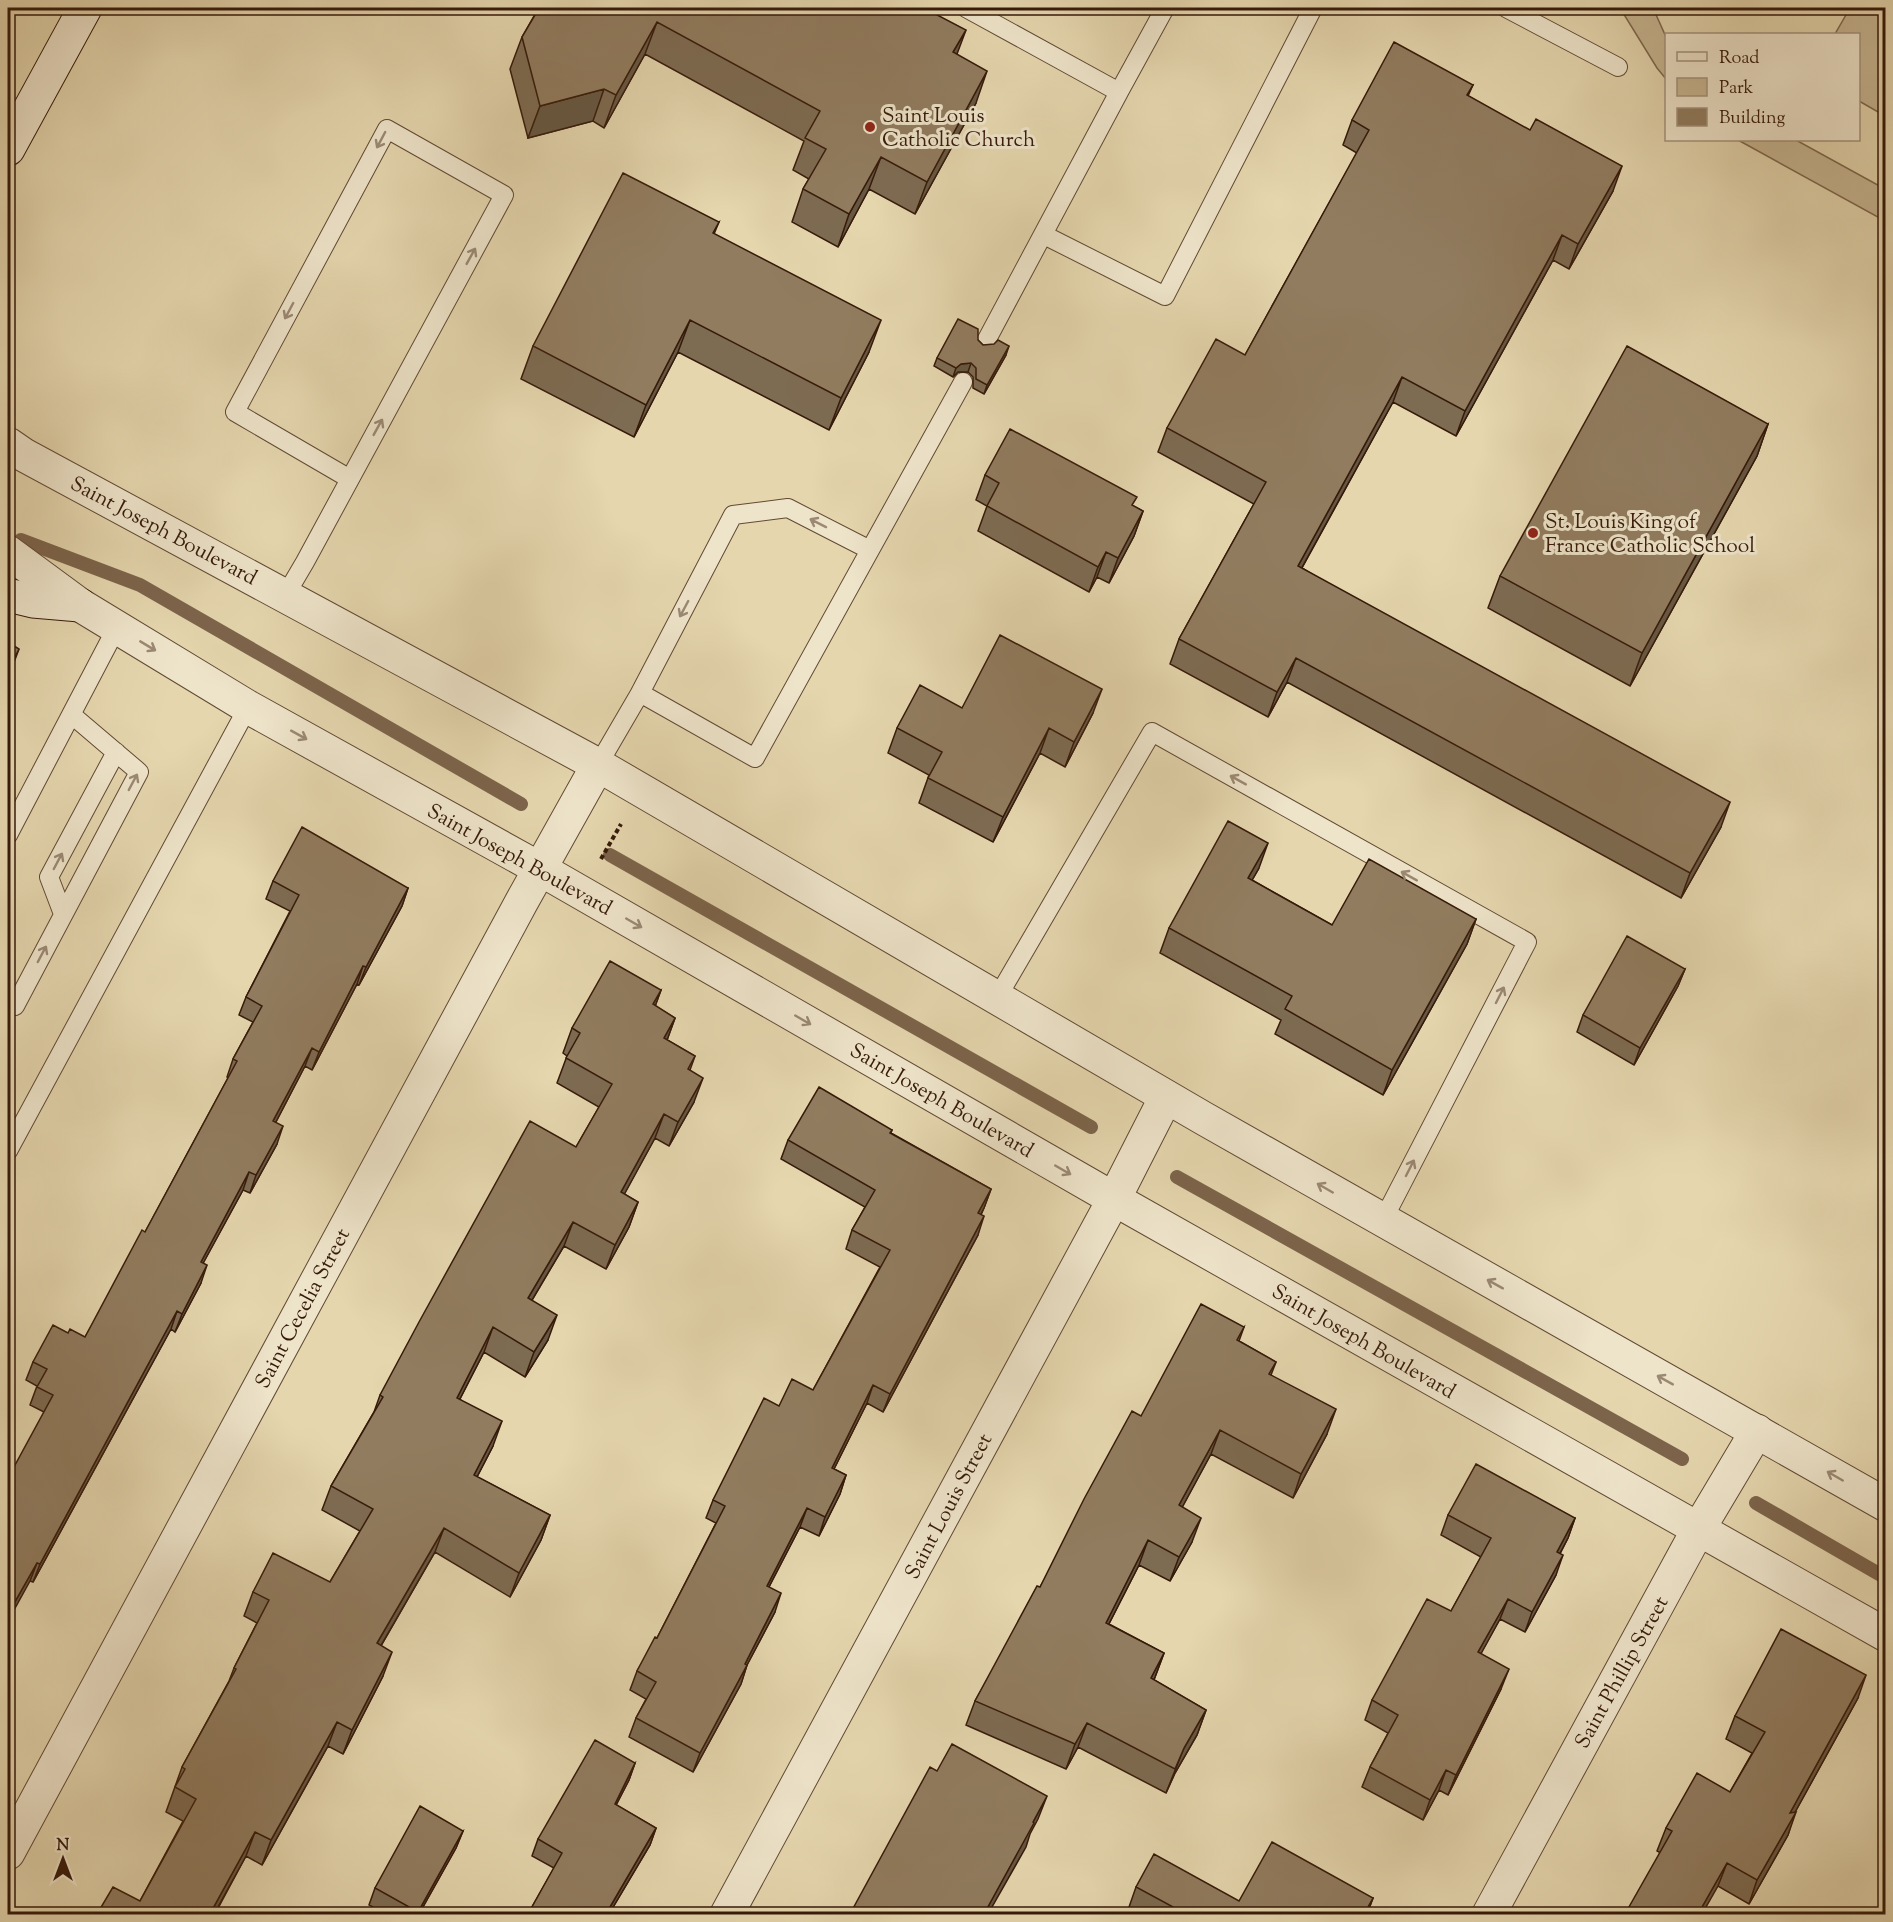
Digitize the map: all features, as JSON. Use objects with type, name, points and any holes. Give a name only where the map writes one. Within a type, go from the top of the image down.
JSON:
[{"type":"street","points":[[8,149],[85,8]]},
{"type":"street","points":[[8,123],[33,103]]},
{"type":"street","name":"Saint Joseph Boulevard","points":[[8,444],[24,455],[598,765],[1166,1097],[1886,1504]]},
{"type":"street","name":"Saint Joseph Boulevard","points":[[8,552],[80,605],[248,707],[540,869],[1114,1199],[1886,1635]]},
{"type":"street","points":[[8,595],[33,601],[80,605]]},
{"type":"street","name":"Saint Cecelia Street","points":[[8,1852],[598,765]]},
{"type":"street","name":"Saint Louis Street","points":[[727,1914],[1114,1199],[1166,1097]]},
{"type":"street","name":"Saint Phillip Street","points":[[1490,1914],[1698,1530],[1757,1431]]},
{"type":"lane","points":[[966,8],[1119,92]]},
{"type":"lane","points":[[985,343],[1165,8]]},
{"type":"lane","points":[[1044,235],[1165,296],[1314,8]]},
{"type":"lane","points":[[1506,8],[1618,67]]},
{"type":"lane","points":[[285,596],[350,479],[504,195],[387,129],[236,412],[350,479]]},
{"type":"lane","points":[[640,693],[755,758],[963,382]]},
{"type":"lane","points":[[598,765],[640,693],[733,515],[788,508],[870,550]]},
{"type":"lane","points":[[8,835],[117,627]]},
{"type":"lane","points":[[8,1151],[248,707]]},
{"type":"lane","points":[[11,1004],[63,914],[139,772],[72,715]]},
{"type":"lane","points":[[997,998],[1152,732],[1527,942],[1383,1220]]},
{"type":"lane","points":[[63,914],[50,877],[116,752]]},
{"type":"path","points":[[596,867],[623,820]]},
{"type":"green space","points":[[1620,8],[1653,8],[1665,35],[1665,78]]},
{"type":"green space","points":[[1850,8],[1885,8],[1885,116],[1860,102],[1860,33],[1836,33]]},
{"type":"green space","points":[[1740,141],[1798,141],[1885,189],[1885,221]]},
{"type":"building","name":"Saint Louis Catholic Church","points":[[539,8],[924,8],[966,30],[953,52],[987,71],[927,182],[881,157],[849,214],[803,189],[826,149],[805,138],[820,111],[657,22],[616,95],[604,89],[540,106],[522,37]]},
{"type":"building","points":[[1394,42],[1473,85],[1467,95],[1530,130],[1536,119],[1622,166],[1578,244],[1562,235],[1465,411],[1402,377],[1298,566],[1730,802],[1690,873],[1296,658],[1277,692],[1179,639],[1266,482],[1167,428],[1216,339],[1245,355],[1369,130],[1352,120]]},
{"type":"building","points":[[623,173],[719,222],[713,233],[881,320],[841,398],[690,320],[646,405],[533,346]]},
{"type":"building","points":[[958,319],[978,329],[978,340],[983,345],[994,344],[998,340],[1009,346],[987,385],[976,379],[976,368],[971,363],[961,364],[956,368],[937,358]]},
{"type":"building","points":[[1627,346],[1768,424],[1642,653],[1500,576]]},
{"type":"building","points":[[1010,429],[1137,497],[1132,505],[1143,511],[1118,558],[1106,552],[1098,567],[987,506],[999,483],[985,475]]},
{"type":"building","points":[[1000,635],[1102,689],[1074,742],[1049,728],[1003,817],[928,778],[942,752],[897,728],[920,685],[962,708]]},
{"type":"building","points":[[8,642],[19,649],[8,670]]},
{"type":"building","points":[[1228,821],[1268,843],[1248,878],[1332,925],[1369,859],[1476,919],[1392,1070],[1285,1009],[1292,996],[1169,928]]},
{"type":"building","points":[[302,827],[408,888],[366,967],[363,966],[319,1052],[312,1048],[273,1121],[283,1126],[256,1175],[249,1172],[201,1262],[207,1265],[182,1314],[177,1311],[40,1564],[37,1563],[8,1614],[8,1478],[53,1395],[37,1387],[47,1369],[33,1362],[53,1325],[68,1333],[70,1329],[85,1337],[142,1230],[145,1232],[237,1061],[233,1059],[262,1006],[246,997],[299,895],[273,881]]},
{"type":"building","points":[[1627,936],[1685,969],[1640,1048],[1583,1015]]},
{"type":"building","points":[[610,961],[661,990],[653,1004],[675,1018],[664,1038],[695,1056],[688,1069],[703,1078],[678,1122],[664,1114],[621,1192],[638,1202],[615,1245],[573,1222],[528,1298],[557,1315],[534,1352],[493,1327],[457,1398],[502,1421],[474,1475],[550,1515],[519,1573],[444,1528],[377,1643],[392,1652],[352,1730],[337,1722],[271,1840],[255,1832],[211,1912],[215,1914],[97,1914],[113,1887],[140,1901],[196,1799],[175,1787],[185,1769],[182,1767],[236,1669],[234,1668],[269,1600],[253,1592],[273,1553],[330,1582],[373,1509],[331,1486],[383,1397],[380,1395],[530,1121],[576,1147],[612,1084],[566,1058],[580,1033],[572,1028]]},
{"type":"building","points":[[819,1087],[892,1130],[890,1133],[991,1189],[978,1213],[984,1216],[890,1394],[873,1385],[832,1468],[846,1475],[825,1517],[807,1508],[767,1586],[781,1593],[745,1664],[747,1665],[700,1753],[636,1718],[656,1682],[637,1671],[655,1637],[657,1638],[725,1506],[713,1500],[764,1398],[779,1406],[792,1379],[813,1390],[890,1250],[852,1230],[875,1190],[788,1140]]},
{"type":"building","points":[[1201,1304],[1244,1327],[1237,1340],[1276,1362],[1269,1374],[1336,1409],[1301,1474],[1220,1430],[1179,1505],[1201,1518],[1179,1557],[1148,1540],[1106,1623],[1164,1653],[1151,1678],[1206,1710],[1184,1748],[1175,1769],[1087,1723],[1075,1744],[975,1701],[1037,1586],[1040,1587],[1132,1411],[1141,1416]]},
{"type":"building","points":[[1476,1464],[1575,1518],[1557,1552],[1563,1555],[1532,1612],[1508,1599],[1478,1652],[1509,1669],[1456,1775],[1446,1770],[1430,1800],[1370,1767],[1398,1715],[1372,1700],[1427,1599],[1451,1611],[1491,1538],[1448,1515]]},
{"type":"building","points":[[1781,1629],[1866,1675],[1790,1813],[1796,1812],[1757,1880],[1727,1863],[1698,1914],[1625,1914],[1672,1831],[1666,1828],[1697,1773],[1730,1792],[1765,1732],[1735,1716]]},
{"type":"building","points":[[595,1740],[635,1763],[615,1804],[656,1828],[608,1914],[528,1914],[562,1853],[538,1839]]},
{"type":"building","points":[[952,1744],[1047,1796],[984,1914],[850,1914],[930,1767],[937,1771]]},
{"type":"building","points":[[420,1806],[463,1831],[418,1912],[375,1888]]},
{"type":"building","points":[[1272,1842],[1373,1898],[1364,1914],[1171,1914],[1175,1908],[1136,1887],[1154,1854],[1239,1901]]},
{"type":"waterway","points":[[21,540],[140,585],[521,804]]},
{"type":"waterway","points":[[610,855],[1091,1127]]},
{"type":"waterway","points":[[1177,1177],[1682,1459]]},
{"type":"waterway","points":[[1756,1503],[1886,1578]]},
{"type":"place","name":"Saint Louis Catholic Church","points":[[870,127]]},
{"type":"place","name":"St. Louis King of France Catholic School","points":[[1533,533]]}]
